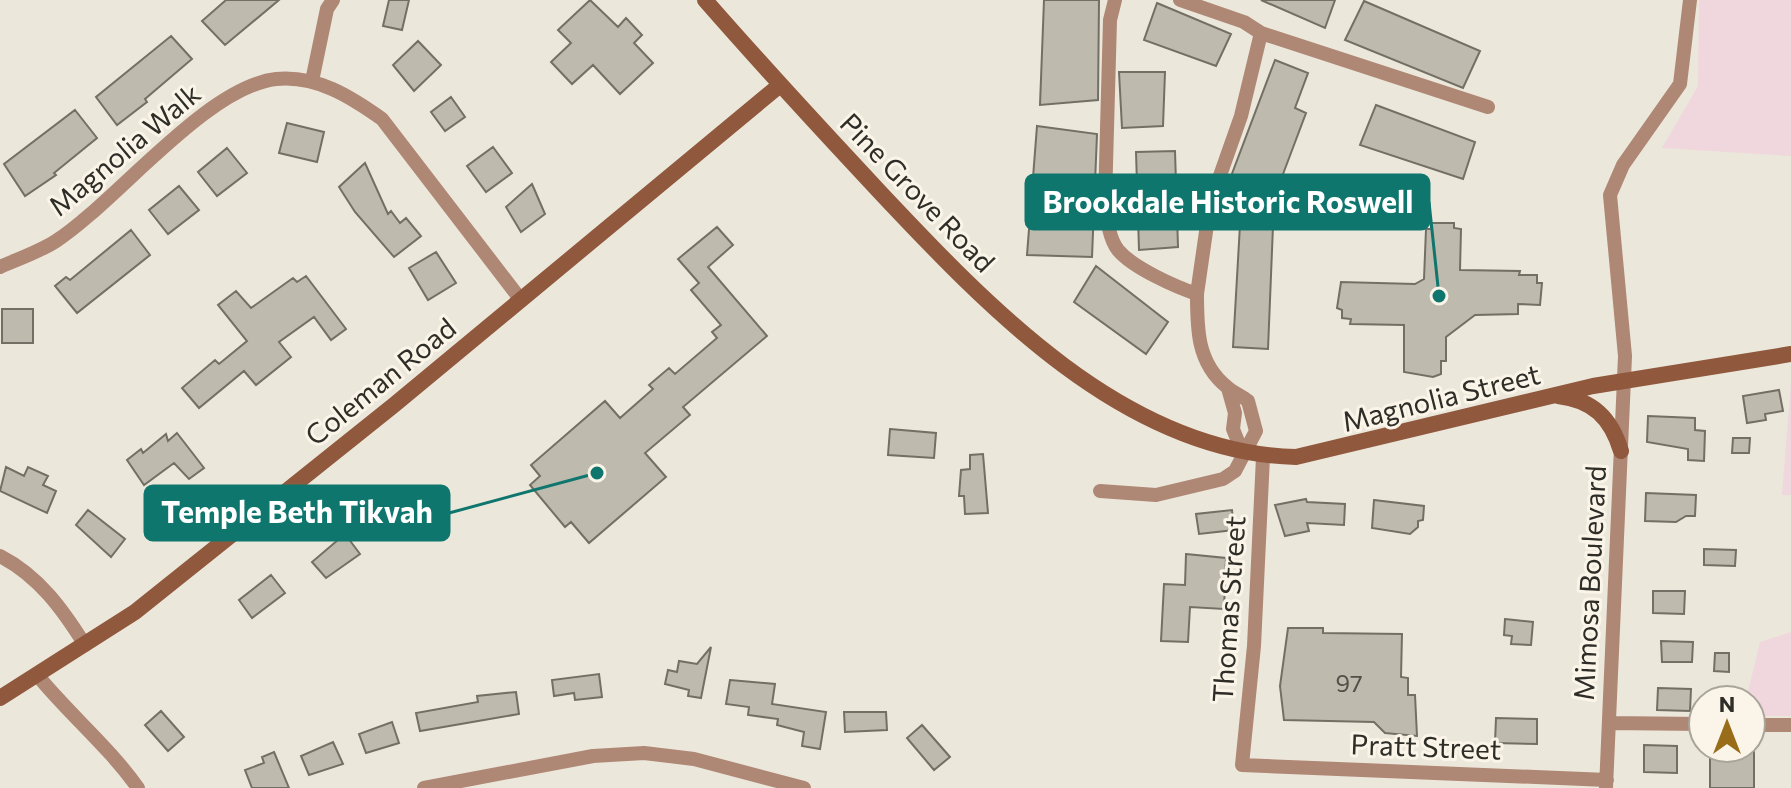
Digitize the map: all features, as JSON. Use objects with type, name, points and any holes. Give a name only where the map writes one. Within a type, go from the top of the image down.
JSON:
[{"type":"main road","name":"Pine Grove Road","points":[[705,0],[780,85],[974,290],[1041,347],[1113,398]]},
{"type":"main road","name":"Coleman Road","points":[[0,698],[135,612],[521,300],[780,85]]},
{"type":"main road","name":"Magnolia Street","points":[[1113,398],[1184,436],[1243,454],[1296,457],[1330,452],[1552,395],[1625,380],[1791,354]]},
{"type":"main road","points":[[1552,395],[1584,401],[1600,412],[1621,451]]},
{"type":"street","points":[[312,81],[327,9],[333,0]]},
{"type":"street","points":[[1115,0],[1110,20],[1105,201],[1108,227],[1118,251],[1172,286],[1197,294]]},
{"type":"street","points":[[1180,0],[1244,22],[1261,33],[1488,107]]},
{"type":"street","name":"Mimosa Boulevard","points":[[1607,784],[1625,380],[1610,195],[1623,165],[1680,84],[1690,0]]},
{"type":"street","points":[[1100,491],[1156,495],[1223,479],[1235,471],[1255,438],[1256,421],[1248,401],[1228,388],[1211,368],[1197,338],[1197,294],[1210,204],[1241,116],[1261,33]]},
{"type":"street","name":"Magnolia Walk","points":[[0,267],[55,241],[226,97],[275,79],[312,81],[353,98],[382,119],[521,300]]},
{"type":"street","points":[[1228,388],[1235,413],[1233,429],[1243,454]]},
{"type":"street","name":"Thomas Street","points":[[1242,765],[1254,646],[1263,457]]},
{"type":"street","points":[[0,556],[40,585],[63,611],[85,645]]},
{"type":"street","points":[[38,676],[63,706],[119,760],[138,788]]},
{"type":"street","points":[[1609,723],[1687,724]]},
{"type":"street","points":[[1767,725],[1791,725]]},
{"type":"street","points":[[424,788],[593,756],[644,753],[694,759],[804,788]]},
{"type":"street","name":"Pratt Street","points":[[1242,765],[1607,784]]},
{"type":"shaded area","points":[[1699,0],[1791,0],[1791,156],[1662,148],[1698,86]]},
{"type":"shaded area","points":[[1791,382],[1791,495],[1782,495]]},
{"type":"shaded area","points":[[1791,632],[1791,716],[1767,716],[1767,684],[1750,684],[1760,642]]},
{"type":"building","points":[[226,0],[279,0],[225,45],[202,21]]},
{"type":"building","points":[[389,0],[409,0],[402,30],[383,26]]},
{"type":"building","points":[[590,0],[618,27],[626,18],[642,35],[634,43],[653,63],[620,94],[593,65],[572,84],[551,62],[571,43],[558,30]]},
{"type":"building","points":[[1044,0],[1099,0],[1098,100],[1040,105]]},
{"type":"building","points":[[1261,0],[1335,0],[1325,28]]},
{"type":"building","points":[[1364,1],[1480,51],[1463,88],[1345,40]]},
{"type":"building","points":[[1157,3],[1231,34],[1216,66],[1144,40]]},
{"type":"building","points":[[171,36],[192,59],[145,99],[147,102],[117,125],[96,97]]},
{"type":"building","points":[[418,41],[441,65],[414,91],[393,65]]},
{"type":"building","points":[[1275,60],[1308,73],[1295,108],[1306,113],[1274,198],[1230,179]]},
{"type":"building","points":[[1119,72],[1165,72],[1163,126],[1122,128]]},
{"type":"building","points":[[451,97],[465,117],[445,131],[431,112]]},
{"type":"building","points":[[1376,105],[1475,142],[1463,179],[1360,145]]},
{"type":"building","points":[[75,110],[97,138],[54,173],[56,175],[25,196],[4,164]]},
{"type":"building","points":[[287,123],[324,132],[317,162],[279,153]]},
{"type":"building","points":[[1037,126],[1097,134],[1092,257],[1027,255]]},
{"type":"building","points":[[493,147],[512,173],[486,192],[467,166]]},
{"type":"building","points":[[227,148],[247,173],[217,196],[198,172]]},
{"type":"building","points":[[1175,151],[1178,247],[1139,250],[1136,152]]},
{"type":"building","points":[[365,163],[388,214],[391,211],[400,223],[406,218],[421,236],[394,257],[355,212],[339,187]]},
{"type":"building","points":[[532,184],[545,214],[521,232],[506,207]]},
{"type":"building","points":[[179,186],[199,210],[168,234],[149,210]]},
{"type":"building","points":[[1431,223],[1454,223],[1454,228],[1461,229],[1460,270],[1520,271],[1519,275],[1537,275],[1537,283],[1542,283],[1540,305],[1518,304],[1518,314],[1475,315],[1446,337],[1446,361],[1441,361],[1441,374],[1433,377],[1404,372],[1404,325],[1350,324],[1351,319],[1342,318],[1342,310],[1337,308],[1341,282],[1415,284],[1424,279],[1426,229],[1431,229]]},
{"type":"building","points":[[1240,225],[1273,226],[1268,349],[1233,347]]},
{"type":"building","points":[[717,227],[733,245],[708,267],[767,336],[683,407],[690,415],[645,453],[666,477],[589,543],[571,522],[565,527],[530,485],[540,476],[531,465],[605,401],[620,418],[653,389],[649,385],[669,368],[675,374],[717,338],[712,332],[721,325],[691,290],[699,283],[678,259]]},
{"type":"building","points":[[131,230],[150,255],[77,313],[55,286],[66,277],[70,280]]},
{"type":"building","points":[[436,252],[456,283],[428,300],[409,268]]},
{"type":"building","points":[[1096,266],[1168,322],[1146,354],[1074,302]]},
{"type":"building","points":[[306,276],[346,329],[331,340],[314,317],[279,342],[291,357],[256,385],[244,371],[199,408],[182,388],[215,360],[219,364],[247,341],[218,305],[236,291],[251,308],[293,278],[297,282]]},
{"type":"building","points":[[2,309],[33,309],[33,343],[2,343]]},
{"type":"building","points":[[1779,390],[1783,411],[1765,414],[1766,420],[1747,423],[1743,396]]},
{"type":"building","points":[[1648,416],[1695,418],[1695,430],[1705,431],[1704,461],[1688,460],[1688,449],[1647,442]]},
{"type":"building","points":[[890,429],[936,433],[934,458],[888,455]]},
{"type":"building","points":[[177,433],[204,468],[189,479],[174,463],[144,485],[127,460],[141,449],[143,453],[166,434],[168,441]]},
{"type":"building","points":[[1733,438],[1750,438],[1749,453],[1732,453]]},
{"type":"building","points":[[983,454],[988,513],[965,514],[964,496],[959,496],[961,470],[970,469],[970,455]]},
{"type":"building","points":[[6,467],[24,476],[28,467],[48,476],[43,485],[56,491],[47,513],[0,491]]},
{"type":"building","points":[[1646,493],[1696,495],[1695,516],[1686,516],[1676,522],[1645,521]]},
{"type":"building","points":[[1306,499],[1307,502],[1345,504],[1344,525],[1307,523],[1309,531],[1285,536],[1275,505]]},
{"type":"building","points":[[1374,500],[1424,506],[1423,520],[1418,521],[1418,527],[1410,534],[1372,528]]},
{"type":"building","points":[[88,510],[125,539],[111,557],[76,525]]},
{"type":"building","points":[[1232,510],[1234,530],[1199,534],[1196,514]]},
{"type":"building","points":[[345,534],[360,554],[326,578],[312,562]]},
{"type":"building","points":[[1704,549],[1736,550],[1735,566],[1704,565]]},
{"type":"building","points":[[1186,554],[1226,558],[1224,609],[1190,607],[1188,642],[1161,641],[1164,584],[1185,585]]},
{"type":"building","points":[[271,575],[285,593],[252,618],[239,600]]},
{"type":"building","points":[[1653,591],[1685,591],[1684,614],[1653,613]]},
{"type":"building","points":[[1505,619],[1533,622],[1531,645],[1511,644],[1512,636],[1504,635]]},
{"type":"building","points":[[1288,628],[1323,628],[1323,633],[1402,634],[1401,677],[1408,678],[1408,695],[1415,695],[1417,736],[1385,733],[1374,722],[1284,720],[1280,686]]},
{"type":"building","points":[[1661,641],[1693,642],[1692,662],[1662,662]]},
{"type":"building","points":[[711,647],[701,698],[688,696],[689,690],[665,684],[668,670],[677,672],[679,661],[697,664]]},
{"type":"building","points":[[1715,653],[1729,653],[1729,672],[1714,671]]},
{"type":"building","points":[[599,674],[602,697],[575,700],[574,693],[554,696],[552,680]]},
{"type":"building","points":[[730,680],[775,684],[772,704],[826,712],[820,749],[802,746],[804,732],[777,725],[778,719],[748,715],[749,707],[726,704]]},
{"type":"building","points":[[1658,688],[1687,689],[1687,711],[1657,710]]},
{"type":"building","points":[[516,692],[519,714],[420,731],[416,713],[478,702],[477,696]]},
{"type":"building","points":[[161,711],[184,737],[168,751],[145,725]]},
{"type":"building","points":[[844,712],[886,712],[887,730],[845,732]]},
{"type":"building","points":[[1496,718],[1537,719],[1537,744],[1495,743]]},
{"type":"building","points":[[392,722],[399,743],[366,753],[359,734]]},
{"type":"building","points":[[922,725],[950,757],[934,770],[907,738]]},
{"type":"building","points":[[333,742],[343,764],[309,775],[301,756]]},
{"type":"building","points":[[1644,745],[1677,746],[1677,773],[1644,772]]},
{"type":"building","points":[[274,752],[289,788],[252,788],[245,770],[264,763],[262,757]]},
{"type":"building","points":[[1710,764],[1754,764],[1754,788],[1710,788]]},
{"type":"place","name":"Brookdale Historic Roswell","points":[[1439,296]]},
{"type":"place","name":"Temple Beth Tikvah","points":[[597,473]]}]
